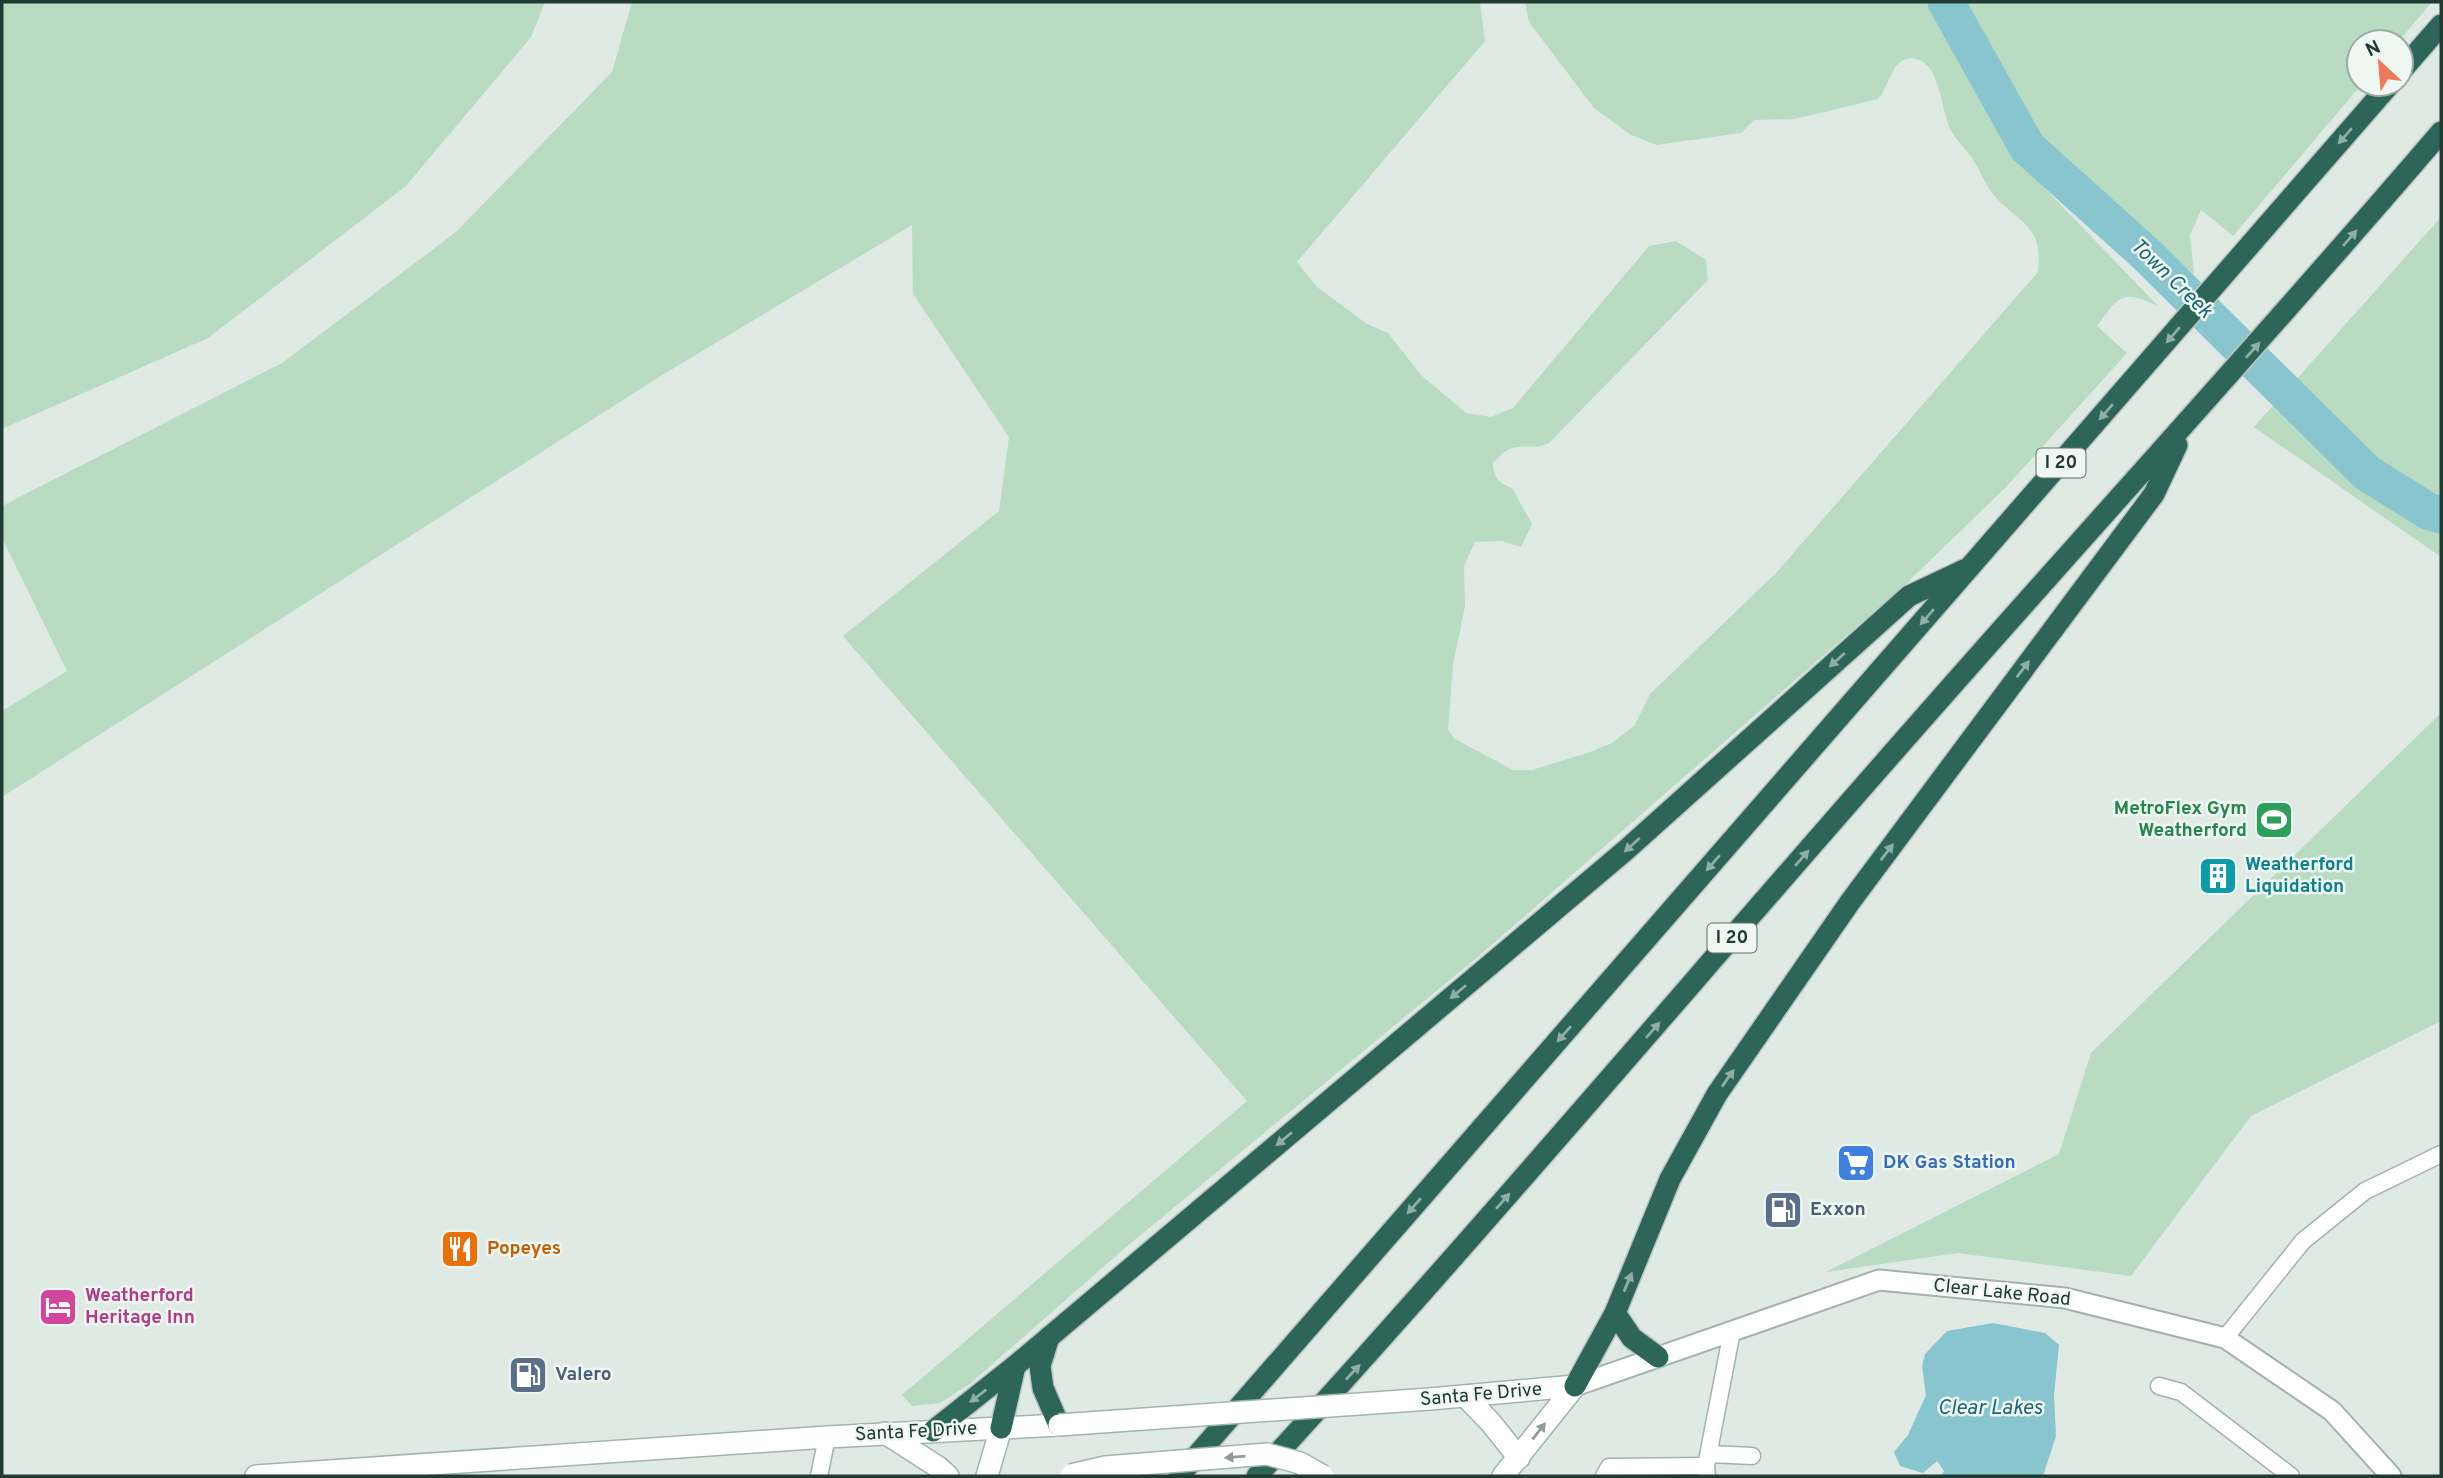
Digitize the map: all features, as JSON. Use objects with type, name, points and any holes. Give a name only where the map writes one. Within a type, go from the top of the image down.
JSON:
[{"type":"highway","points":[[2415,55],[2441,25]]},
{"type":"highway","name":"I 20","points":[[1178,1476],[2378,98]]},
{"type":"highway","name":"I 20","points":[[1257,1476],[1397,1324],[1935,705],[2207,401],[2441,132]]},
{"type":"highway","points":[[1575,1386],[1615,1313],[1671,1179],[1717,1094],[1850,902],[2154,494],[2189,421]]},
{"type":"highway","points":[[933,1431],[1015,1366],[1626,850],[1909,596],[1972,566]]},
{"type":"highway","points":[[1615,1313],[1632,1338],[1658,1357]]},
{"type":"highway","points":[[1049,1337],[1040,1366],[1042,1388],[1059,1425]]},
{"type":"highway","points":[[1001,1428],[1015,1366]]},
{"type":"main road","name":"Santa Fe Drive","points":[[256,1476],[885,1433],[1059,1425],[1466,1397],[1575,1386]]},
{"type":"main road","points":[[1503,1476],[1575,1386]]},
{"type":"main road","points":[[1466,1397],[1491,1423],[1518,1458]]},
{"type":"main road","points":[[987,1476],[1001,1428]]},
{"type":"main road","points":[[885,1433],[948,1476]]},
{"type":"main road","points":[[1069,1475],[1105,1467],[1267,1454],[1300,1463],[1323,1476]]},
{"type":"street","points":[[2225,1338],[2303,1241],[2365,1191],[2441,1154]]},
{"type":"street","name":"Clear Lake Road","points":[[1575,1386],[1880,1280],[2065,1298],[2225,1338],[2332,1411],[2391,1476]]},
{"type":"street","points":[[1707,1466],[1732,1331]]},
{"type":"street","points":[[2159,1386],[2181,1392],[2291,1476]]},
{"type":"street","points":[[819,1476],[827,1437]]},
{"type":"street","points":[[1604,1476],[1609,1466],[1707,1466],[1752,1455]]},
{"type":"green space","points":[[2,2],[545,2],[531,37],[406,186],[208,338],[2,429]]},
{"type":"green space","points":[[632,2],[1480,2],[1485,41],[1297,262],[1317,287],[1367,324],[1388,333],[1421,375],[1466,413],[1491,417],[1513,408],[1649,246],[1676,241],[1706,260],[1708,280],[1549,443],[1513,448],[1493,462],[1497,479],[1512,488],[1532,524],[1521,547],[1502,541],[1475,542],[1464,566],[1465,606],[1453,665],[1448,730],[1455,739],[1513,770],[1532,770],[1590,752],[1612,743],[1635,725],[1650,694],[1777,572],[2038,272],[2039,257],[2034,236],[2029,228],[1996,198],[1974,161],[1954,135],[1935,79],[1926,64],[1919,60],[1903,60],[1897,65],[1878,99],[1795,119],[1754,120],[1741,133],[1657,145],[1631,135],[1594,108],[1529,22],[1525,2],[1930,2],[2010,152],[2158,306],[2129,297],[2122,298],[2111,307],[2097,326],[2127,353],[2006,487],[1910,580],[1480,955],[1126,1247],[971,1383],[940,1403],[912,1406],[902,1395],[1247,1101],[843,636],[999,511],[1009,437],[913,294],[912,225],[659,377],[2,797],[2,711],[67,671],[2,538],[2,506],[282,363],[456,232],[612,72]]},
{"type":"green space","points":[[1964,2],[2432,2],[2410,28],[2345,28],[2345,98],[2350,98],[2233,236],[2201,210],[2190,235],[2194,274],[2035,139]]},
{"type":"green space","points":[[2441,217],[2441,557],[2254,427]]},
{"type":"green space","points":[[2441,713],[2441,1021],[2251,1116],[2131,1276],[1958,1253],[1826,1272],[2059,1154],[2091,1053]]},
{"type":"water","name":"Clear Lakes","points":[[1993,1323],[2045,1333],[2059,1345],[2054,1395],[2056,1436],[2043,1476],[1941,1476],[1944,1471],[1937,1461],[1923,1473],[1900,1466],[1894,1452],[1908,1435],[1926,1395],[1922,1366],[1925,1354],[1947,1331]]},
{"type":"waterway","name":"Town Creek","points":[[1946,2],[2027,147],[2147,255],[2367,473],[2428,511],[2441,515]]},
{"type":"place","name":"MetroFlex Gym Weatherford","points":[[2274,820]]},
{"type":"place","name":"Weatherford Liquidation","points":[[2218,876]]},
{"type":"place","name":"DK Gas Station","points":[[1856,1163]]},
{"type":"place","name":"Exxon","points":[[1783,1210]]},
{"type":"place","name":"Popeyes","points":[[460,1249]]},
{"type":"place","name":"Weatherford Heritage Inn","points":[[58,1307]]},
{"type":"place","name":"Valero","points":[[528,1375]]}]
